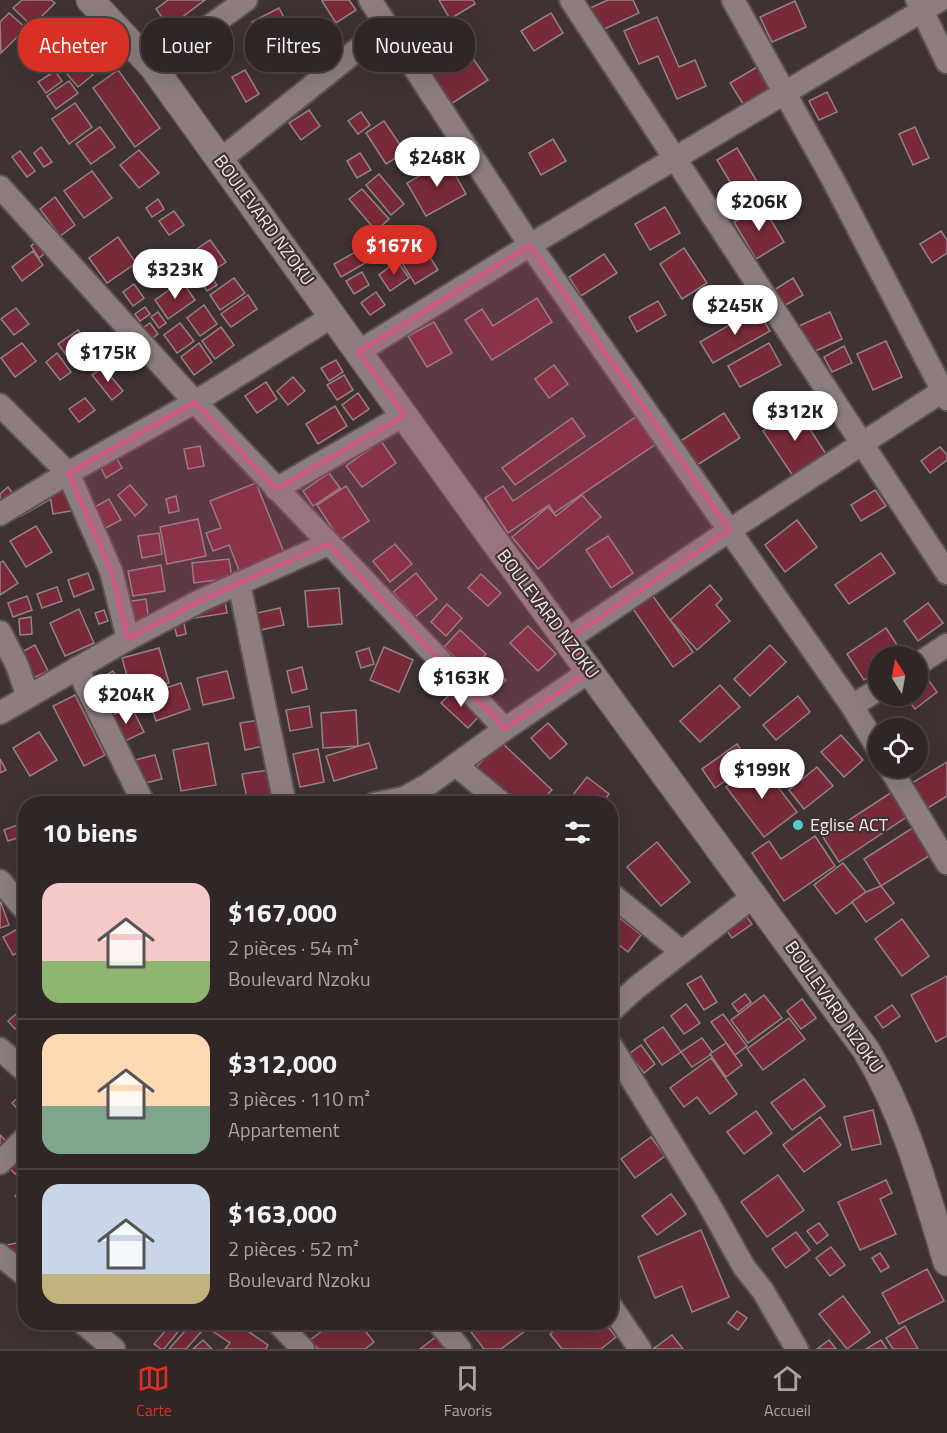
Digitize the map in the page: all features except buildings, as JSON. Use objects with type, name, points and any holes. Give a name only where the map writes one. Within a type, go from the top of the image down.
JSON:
[{"type":"street","name":"BOULEVARD NZOKU","points":[[90,0],[141,54]]},
{"type":"street","points":[[370,0],[382,18]]},
{"type":"street","points":[[571,0],[947,573]]},
{"type":"street","points":[[567,640],[730,530],[945,392],[832,178],[734,0]]},
{"type":"street","points":[[219,18],[241,2]]},
{"type":"street","points":[[358,352],[530,245],[784,93],[926,3],[947,62]]},
{"type":"street","points":[[220,160],[354,52]]},
{"type":"street","name":"BOULEVARD NZOKU","points":[[157,72],[866,1050],[886,1083],[901,1117],[947,1262]]},
{"type":"street","points":[[417,72],[530,245],[730,530],[868,732]]},
{"type":"street","points":[[0,187],[276,489],[505,729]]},
{"type":"street","points":[[0,514],[195,402],[333,316]]},
{"type":"street","points":[[0,405],[68,473],[111,571],[128,639]]},
{"type":"street","points":[[276,489],[404,415]]},
{"type":"street","points":[[0,713],[128,639],[202,600],[328,544]]},
{"type":"street","points":[[239,583],[283,796]]},
{"type":"street","points":[[0,632],[17,665],[28,697]]},
{"type":"street","points":[[928,657],[947,645]]},
{"type":"street","points":[[77,668],[140,796]]},
{"type":"street","points":[[413,796],[590,671]]},
{"type":"street","points":[[852,706],[868,696]]},
{"type":"street","points":[[457,766],[493,796]]},
{"type":"street","points":[[896,778],[947,863]]},
{"type":"street","points":[[618,1005],[755,895]]},
{"type":"street","points":[[618,900],[682,952]]},
{"type":"street","points":[[0,1049],[18,1065]]},
{"type":"street","points":[[618,1057],[707,1201],[744,1267],[763,1291],[797,1349]]},
{"type":"street","points":[[0,1163],[18,1145]]},
{"type":"street","points":[[0,1255],[18,1270]]},
{"type":"street","points":[[618,1317],[640,1349]]},
{"type":"street","points":[[91,1330],[114,1349]]},
{"type":"street","points":[[444,1330],[460,1349]]},
{"type":"highlighted area","points":[[530,245],[730,530],[567,640],[590,671],[505,729],[328,544],[202,600],[128,639],[111,571],[68,473],[195,402],[276,489],[404,415],[358,352]]},
{"type":"place","name":"Eglise ACT","points":[[798,825]]}]
